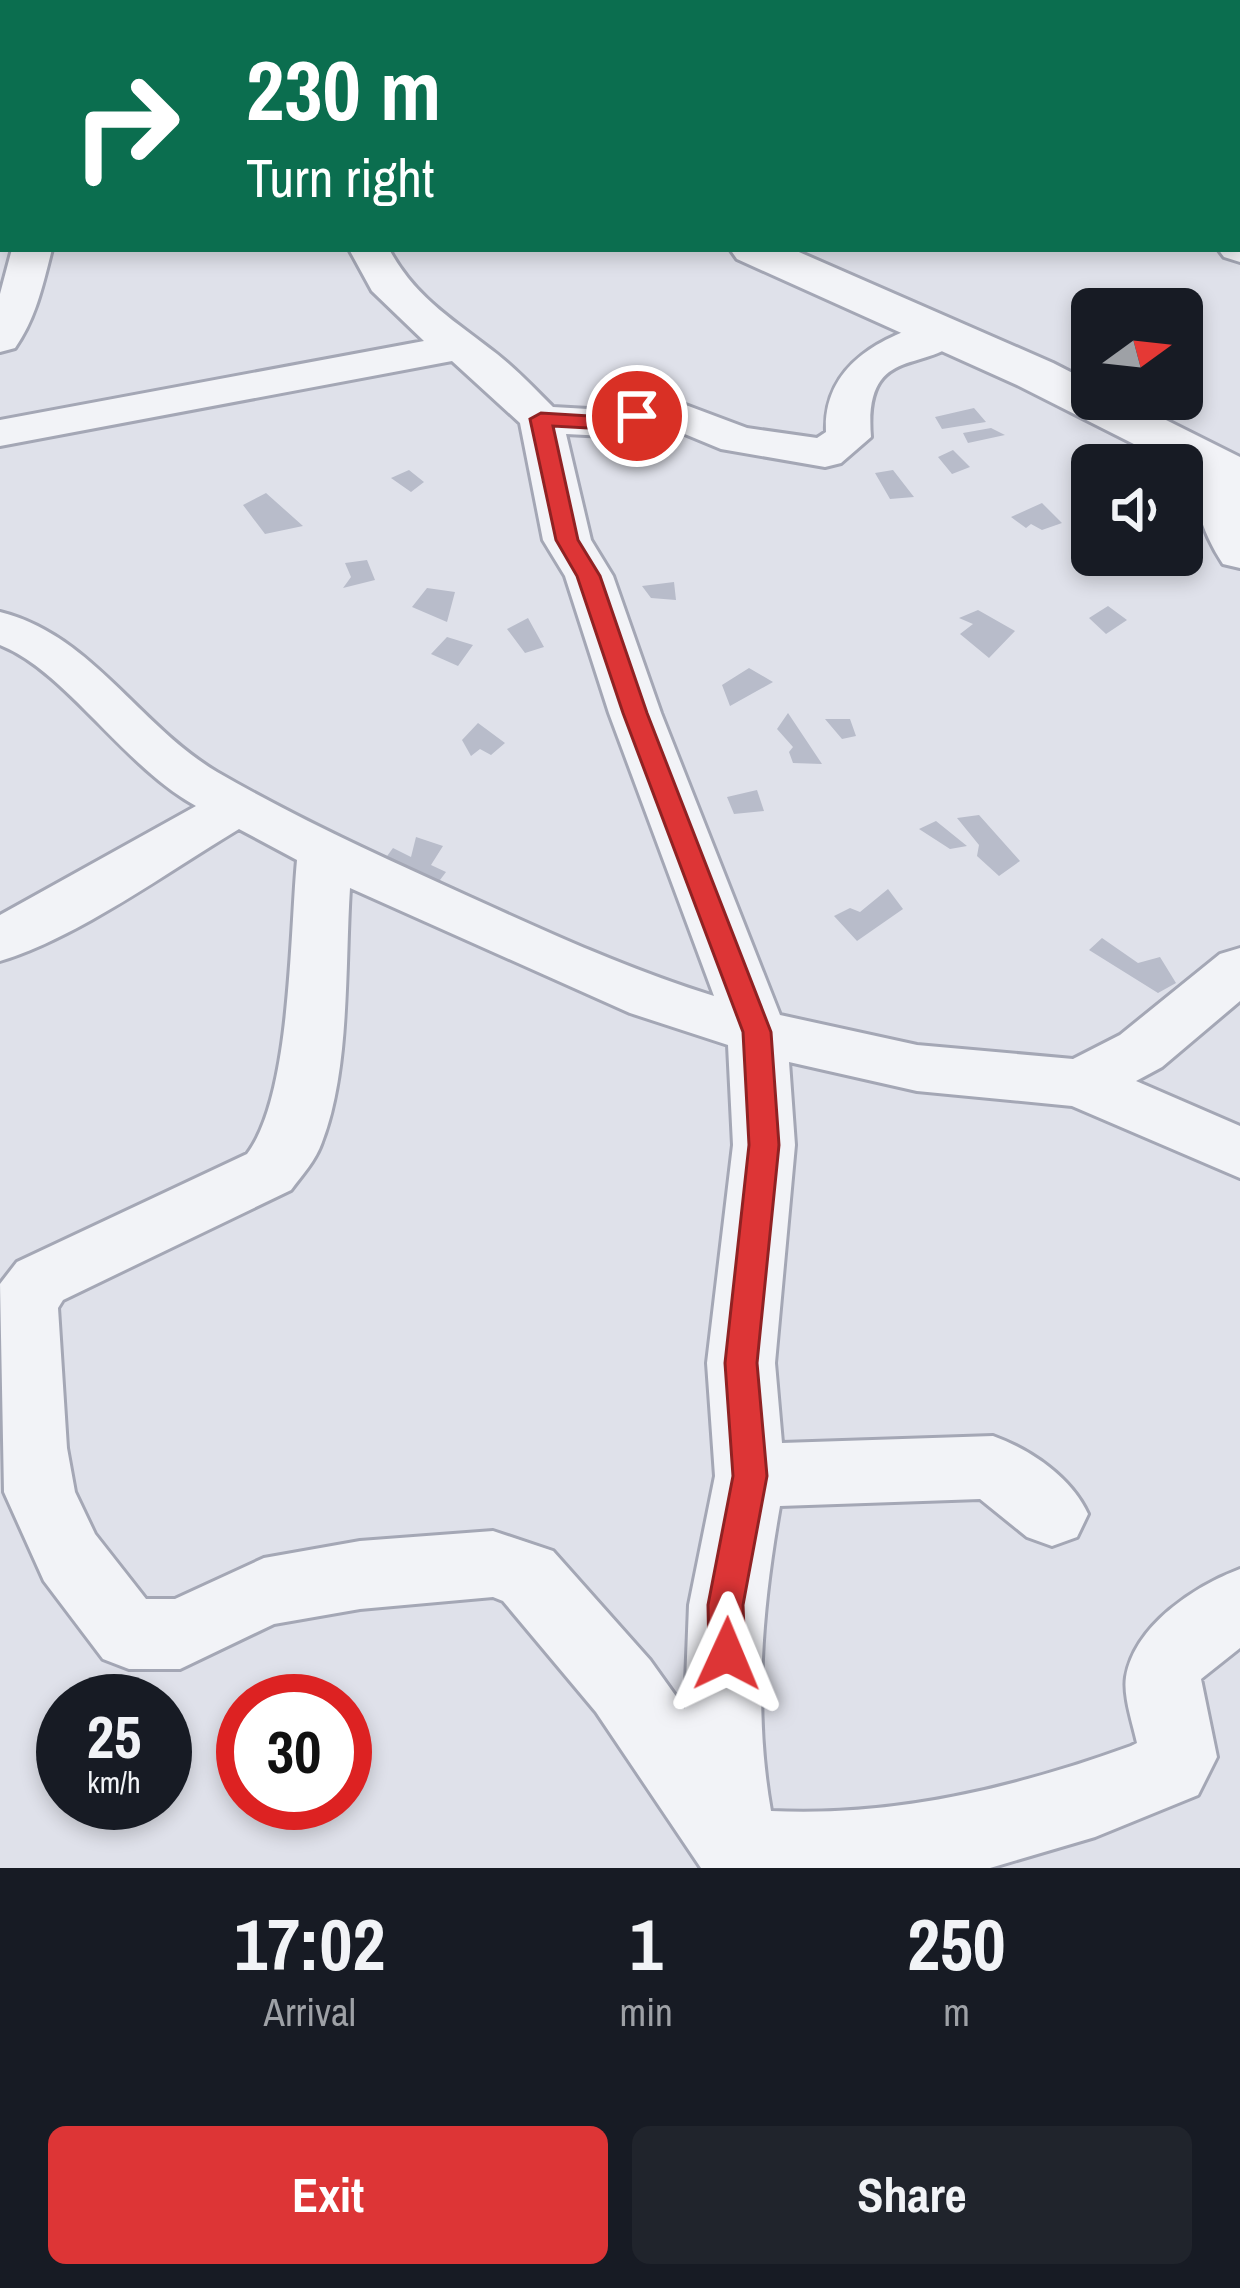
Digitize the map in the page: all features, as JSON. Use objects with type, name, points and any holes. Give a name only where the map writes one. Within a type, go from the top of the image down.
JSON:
[{"type":"street","points":[[0,339],[18,304],[31,252]]},
{"type":"street","points":[[371,252],[386,282],[421,320],[486,366],[541,419],[567,540],[589,576],[635,713],[757,1032],[764,1145],[741,1363],[750,1476],[726,1605],[722,1754],[740,1859]]},
{"type":"street","points":[[761,252],[944,332],[1230,471],[1222,516],[1240,554]]},
{"type":"street","points":[[541,419],[606,423],[668,411],[736,440],[825,453],[849,437],[844,408],[855,380],[888,356],[944,332]]},
{"type":"street","points":[[0,433],[458,347]]},
{"type":"street","points":[[0,628],[28,638],[69,669],[151,749],[236,806],[500,934],[630,989],[757,1032],[917,1068],[1080,1083],[1240,1153]]},
{"type":"street","points":[[0,940],[236,806]]},
{"type":"street","points":[[325,850],[308,1064],[292,1141],[268,1172],[40,1281],[23,1302],[34,1470],[56,1536],[92,1592],[129,1634],[180,1634],[264,1592],[360,1575],[494,1564],[527,1575],[623,1687],[740,1859]]},
{"type":"street","points":[[1080,1083],[1142,1051],[1240,969]]},
{"type":"street","points":[[750,1476],[993,1467],[1052,1514]]},
{"type":"street","points":[[740,1859],[854,1852],[978,1832],[1091,1803],[1170,1768],[1178,1757],[1163,1679],[1172,1656],[1240,1603]]},
{"type":"building","points":[[974,408],[986,422],[942,429],[935,417]]},
{"type":"building","points":[[991,428],[1005,435],[968,443],[963,433]]},
{"type":"building","points":[[953,450],[970,467],[952,474],[938,457]]},
{"type":"building","points":[[409,470],[424,482],[411,492],[391,478]]},
{"type":"building","points":[[893,470],[914,497],[890,499],[875,473]]},
{"type":"building","points":[[266,493],[303,526],[265,534],[243,505]]},
{"type":"building","points":[[1042,503],[1062,523],[1042,530],[1031,524],[1026,528],[1011,517]]},
{"type":"building","points":[[367,560],[375,580],[343,588],[351,577],[345,563]]},
{"type":"building","points":[[674,582],[676,600],[651,598],[642,586]]},
{"type":"building","points":[[427,588],[455,592],[447,622],[412,607]]},
{"type":"building","points":[[1108,606],[1127,620],[1106,634],[1089,618]]},
{"type":"building","points":[[978,610],[1015,631],[989,658],[960,634],[973,624],[959,618]]},
{"type":"building","points":[[528,618],[544,647],[525,653],[507,629]]},
{"type":"building","points":[[447,637],[473,645],[458,666],[431,654]]},
{"type":"building","points":[[749,668],[773,682],[730,706],[722,685]]},
{"type":"building","points":[[788,713],[822,764],[793,763],[789,752],[793,747],[777,729]]},
{"type":"building","points":[[825,719],[850,719],[856,736],[842,739]]},
{"type":"building","points":[[478,723],[505,743],[491,755],[480,749],[471,756],[462,740]]},
{"type":"building","points":[[757,790],[764,811],[734,814],[727,797]]},
{"type":"building","points":[[979,815],[1020,861],[999,876],[977,856],[979,845],[957,818]]},
{"type":"building","points":[[936,821],[967,846],[950,849],[919,829]]},
{"type":"building","points":[[416,837],[443,846],[431,865],[446,872],[434,888],[379,867],[393,848],[411,857]]},
{"type":"building","points":[[888,889],[903,909],[857,941],[834,916],[850,908],[860,912]]},
{"type":"building","points":[[1102,938],[1138,963],[1160,957],[1176,983],[1158,993],[1089,950]]},
{"type":"route","points":[[637,416],[606,423],[541,419],[567,540],[589,576],[635,713],[757,1032],[764,1145],[741,1363],[750,1476],[726,1605],[727,1654]]}]
